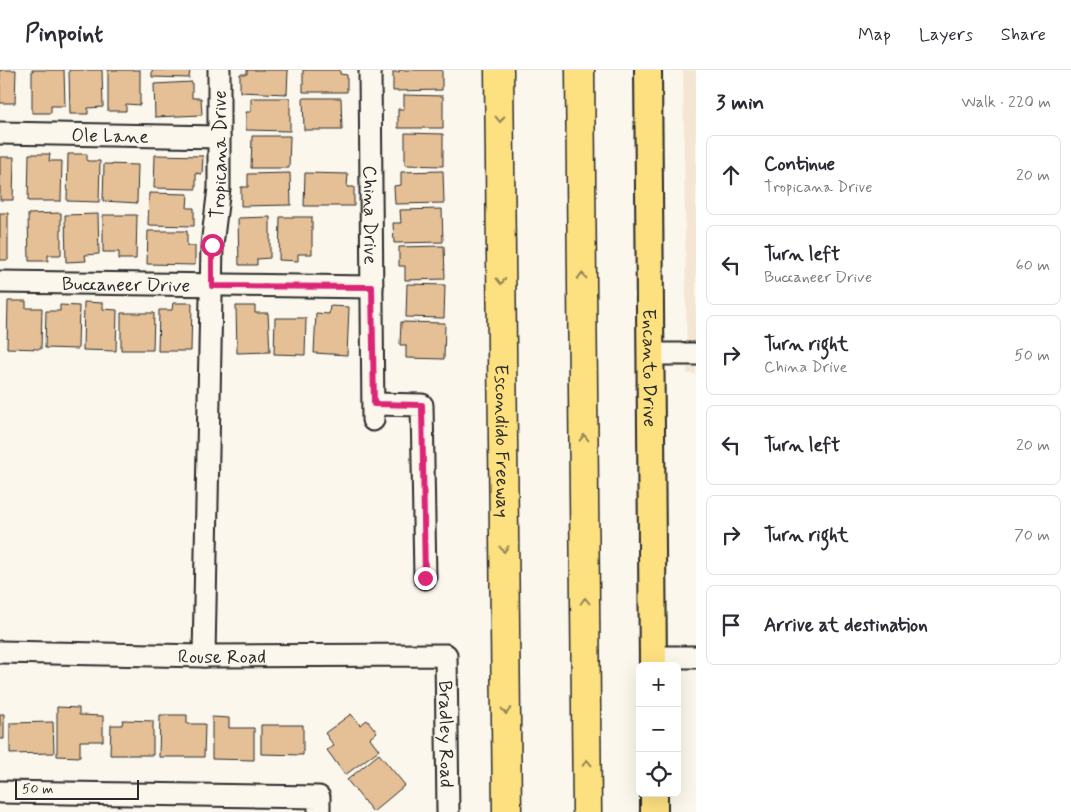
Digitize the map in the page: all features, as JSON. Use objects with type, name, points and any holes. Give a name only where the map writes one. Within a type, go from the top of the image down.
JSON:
[{"type":"highway","name":"Escondido Freeway","points":[[499,70],[507,812]]},
{"type":"highway","points":[[580,70],[587,812]]},
{"type":"main road","name":"Encanto Drive","points":[[648,70],[653,661]]},
{"type":"main road","points":[[654,797],[654,812]]},
{"type":"street","name":"Tropicana Drive","points":[[204,656],[212,245],[219,188],[219,70]]},
{"type":"street","name":"China Drive","points":[[370,70],[373,412],[422,405],[425,578]]},
{"type":"street","name":"Ole Lane","points":[[0,133],[219,137]]},
{"type":"street","name":"Buccaneer Drive","points":[[0,282],[372,287]]},
{"type":"street","points":[[650,354],[696,354]]},
{"type":"street","name":"Rouse Road","points":[[0,652],[204,656],[446,655]]},
{"type":"street","name":"Bradley Road","points":[[446,655],[448,812]]},
{"type":"street","points":[[653,661],[696,657]]},
{"type":"street","points":[[0,792],[319,797],[319,812]]},
{"type":"shaded area","points":[[683,70],[696,70],[696,374],[687,374]]},
{"type":"building","points":[[0,70],[16,70],[15,103],[0,103]]},
{"type":"building","points":[[32,70],[64,70],[65,106],[51,106],[51,113],[32,113]]},
{"type":"building","points":[[69,70],[102,70],[103,107],[88,108],[88,114],[70,114]]},
{"type":"building","points":[[108,70],[140,70],[140,105],[126,104],[126,111],[108,111]]},
{"type":"building","points":[[152,70],[190,70],[189,78],[152,77]]},
{"type":"building","points":[[247,70],[288,70],[287,94],[240,92],[240,74],[247,74]]},
{"type":"building","points":[[303,70],[340,70],[340,74],[347,75],[347,92],[303,92]]},
{"type":"building","points":[[399,70],[442,70],[442,90],[393,91],[393,72],[399,72]]},
{"type":"building","points":[[192,82],[192,98],[201,98],[202,115],[155,117],[154,84]]},
{"type":"building","points":[[404,95],[443,96],[443,128],[398,128],[398,109],[404,109]]},
{"type":"building","points":[[251,98],[290,98],[290,131],[246,130],[246,112],[251,112]]},
{"type":"building","points":[[303,98],[341,98],[342,130],[304,130]]},
{"type":"building","points":[[405,133],[443,134],[443,166],[405,165]]},
{"type":"building","points":[[252,136],[290,136],[289,168],[251,168]]},
{"type":"building","points":[[29,154],[50,154],[49,161],[62,161],[61,201],[28,201]]},
{"type":"building","points":[[68,154],[87,154],[87,161],[100,161],[99,202],[67,201]]},
{"type":"building","points":[[155,155],[203,156],[202,174],[196,173],[196,189],[154,188]]},
{"type":"building","points":[[0,157],[14,157],[13,200],[0,200]]},
{"type":"building","points":[[104,164],[138,165],[137,203],[103,201]]},
{"type":"building","points":[[443,171],[444,203],[395,204],[394,186],[401,185],[401,172]]},
{"type":"building","points":[[290,173],[291,205],[241,206],[241,187],[248,187],[248,174]]},
{"type":"building","points":[[305,173],[348,174],[347,187],[354,187],[354,206],[304,206]]},
{"type":"building","points":[[149,193],[188,194],[187,208],[194,208],[194,226],[148,225]]},
{"type":"building","points":[[442,209],[443,242],[394,243],[393,223],[401,223],[400,210]]},
{"type":"building","points":[[0,213],[8,213],[8,260],[0,260]]},
{"type":"building","points":[[61,213],[61,255],[48,255],[48,261],[29,261],[28,214]]},
{"type":"building","points":[[98,214],[99,254],[85,255],[86,261],[66,262],[65,215]]},
{"type":"building","points":[[103,215],[137,215],[136,259],[119,259],[119,252],[103,252]]},
{"type":"building","points":[[270,217],[270,258],[257,259],[257,265],[239,265],[238,218]]},
{"type":"building","points":[[280,217],[312,217],[312,254],[298,254],[298,261],[279,260]]},
{"type":"building","points":[[148,231],[187,231],[187,246],[195,246],[195,265],[147,264]]},
{"type":"building","points":[[444,246],[445,279],[405,280],[405,266],[399,266],[399,247]]},
{"type":"building","points":[[407,284],[445,285],[444,318],[406,317]]},
{"type":"building","points":[[8,301],[26,301],[26,308],[42,308],[41,349],[7,348]]},
{"type":"building","points":[[84,302],[103,303],[103,309],[117,310],[116,351],[83,350]]},
{"type":"building","points":[[173,303],[192,303],[191,351],[158,351],[159,310],[172,310]]},
{"type":"building","points":[[60,305],[79,306],[78,349],[45,348],[46,311],[60,311]]},
{"type":"building","points":[[236,306],[255,306],[255,313],[268,313],[270,352],[237,353]]},
{"type":"building","points":[[330,306],[349,307],[347,355],[314,353],[316,313],[329,314]]},
{"type":"building","points":[[121,313],[154,313],[153,350],[121,350]]},
{"type":"building","points":[[275,318],[306,318],[305,355],[274,354]]},
{"type":"building","points":[[401,322],[445,323],[444,359],[406,358],[406,345],[400,345]]},
{"type":"building","points":[[57,707],[79,708],[79,715],[103,716],[103,741],[80,741],[80,757],[57,756]]},
{"type":"building","points":[[0,714],[4,714],[4,739],[0,739]]},
{"type":"building","points":[[351,714],[360,725],[367,720],[377,732],[370,738],[379,750],[345,775],[327,750],[334,746],[325,733]]},
{"type":"building","points":[[160,715],[187,715],[187,724],[205,724],[204,757],[159,757]]},
{"type":"building","points":[[212,717],[229,718],[229,728],[254,728],[254,760],[212,759]]},
{"type":"building","points":[[123,720],[153,721],[153,755],[110,755],[111,725],[122,725]]},
{"type":"building","points":[[53,722],[54,753],[10,754],[10,723]]},
{"type":"building","points":[[261,725],[303,725],[303,755],[261,754]]},
{"type":"building","points":[[379,754],[405,785],[373,812],[347,780]]},
{"type":"route","points":[[212,245],[212,286],[372,287],[374,404],[422,405],[425,578]]}]
